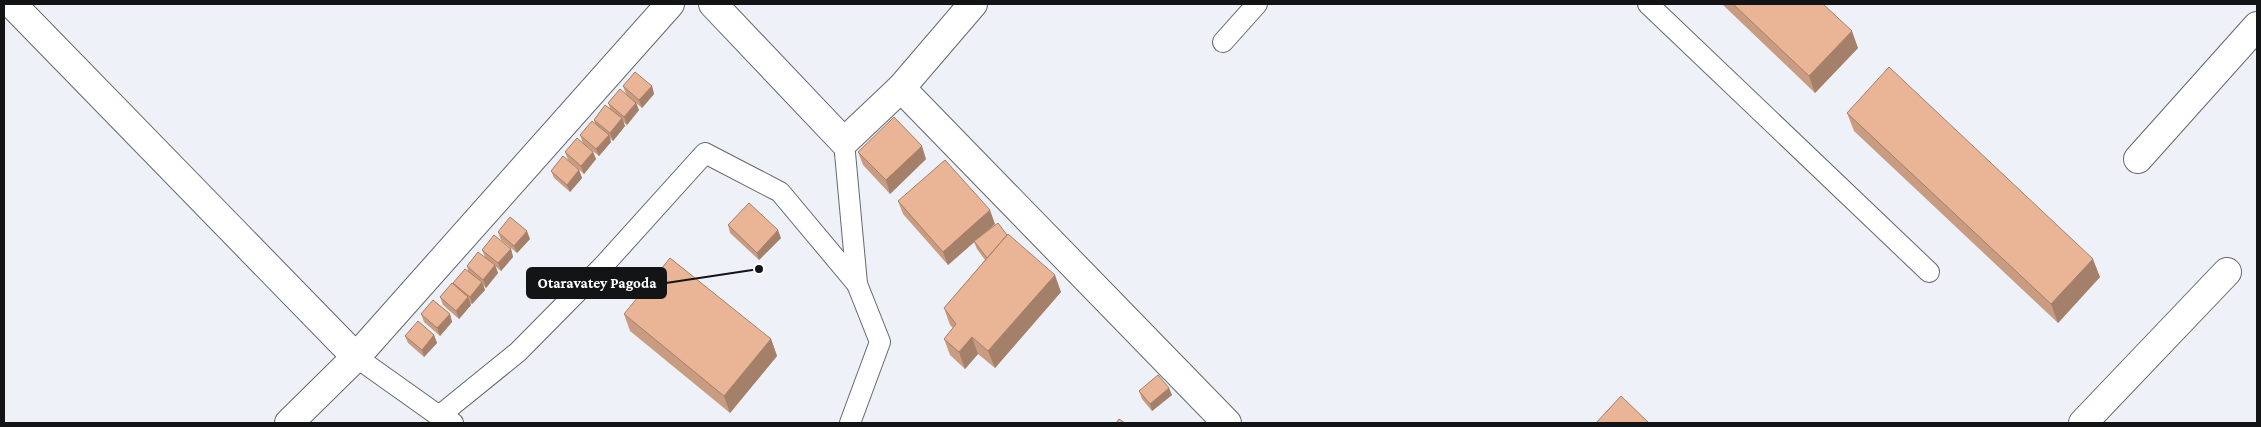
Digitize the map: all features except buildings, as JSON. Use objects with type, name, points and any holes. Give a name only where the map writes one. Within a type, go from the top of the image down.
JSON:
[{"type":"street","points":[[12,4],[356,357]]},
{"type":"street","points":[[289,423],[356,357],[670,4]]},
{"type":"street","points":[[714,4],[844,142],[901,88],[973,4]]},
{"type":"street","points":[[2138,159],[2257,26]]},
{"type":"street","points":[[901,88],[1227,423]]},
{"type":"street","points":[[2083,423],[2227,272]]},
{"type":"lane","points":[[1223,42],[1257,4]]},
{"type":"lane","points":[[1648,4],[1929,272]]},
{"type":"lane","points":[[844,142],[857,284],[880,342],[850,423]]},
{"type":"lane","points":[[356,357],[446,420],[518,352],[604,266],[704,153],[780,192],[857,284]]},
{"type":"place","name":"Otaravatey Pagoda","points":[[759,269]]}]
